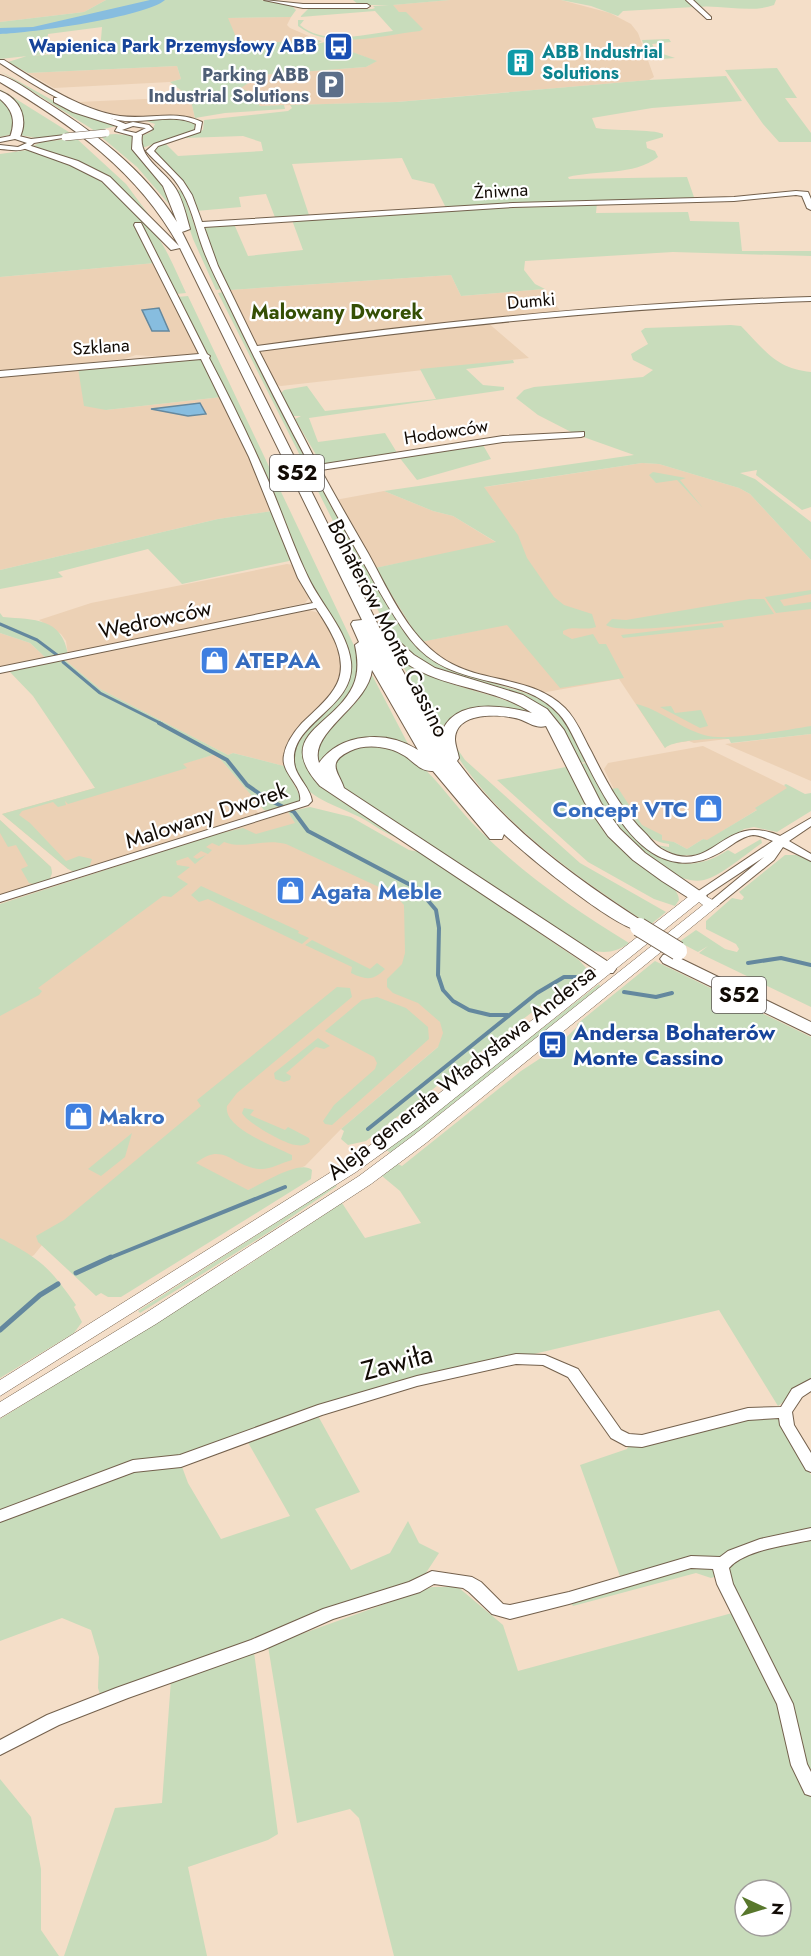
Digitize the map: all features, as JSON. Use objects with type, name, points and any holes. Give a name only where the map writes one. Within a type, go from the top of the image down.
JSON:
[{"type":"highway","points":[[1,65],[77,110],[120,128]]},
{"type":"highway","name":"Bohaterów Monte Cassino","points":[[0,78],[70,120],[126,164],[154,195],[192,261],[365,626],[406,721],[451,776],[478,818],[550,880],[674,955],[811,1029]]},
{"type":"highway","name":"Bohaterów Monte Cassino","points":[[0,84],[62,122],[117,166],[144,197],[175,248],[365,626]]},
{"type":"highway","points":[[0,94],[18,113],[20,124],[15,137]]},
{"type":"highway","points":[[137,135],[135,142],[140,154],[171,190],[192,261]]},
{"type":"highway","points":[[28,144],[82,166],[106,179],[175,248]]},
{"type":"highway","points":[[365,626],[396,650],[429,671],[513,698],[539,710],[550,722],[593,805],[618,838],[653,867],[698,896]]},
{"type":"highway","points":[[365,626],[366,659],[362,683],[352,699],[317,734],[308,755],[312,770],[351,800],[614,973]]},
{"type":"highway","points":[[451,776],[445,735],[451,725],[469,715],[501,711],[533,718],[547,728],[567,753]]},
{"type":"highway","points":[[351,800],[334,784],[326,769],[333,754],[350,745],[373,742],[397,746],[451,776]]},
{"type":"highway","name":"Bohaterów Monte Cassino","points":[[674,955],[811,1016]]},
{"type":"main road","points":[[698,896],[713,904]]},
{"type":"main road","name":"Aleja generała Władysława Andersa","points":[[0,1412],[150,1319],[364,1180],[420,1139],[614,973],[698,896]]},
{"type":"main road","name":"Aleja generała Władysława Andersa","points":[[0,1389],[350,1168],[614,973],[713,904]]},
{"type":"street","points":[[267,0],[303,6],[368,6]]},
{"type":"street","points":[[688,0],[709,18]]},
{"type":"street","points":[[1,65],[103,114],[131,120],[178,117],[200,123],[198,131],[156,145],[150,151],[183,186],[208,252],[254,349],[316,468],[396,609],[422,648],[453,668],[532,693],[556,705],[572,725],[616,809],[650,845],[667,856],[686,860],[708,857],[747,833],[763,834],[811,858]]},
{"type":"street","points":[[2,150],[65,137],[106,133],[120,128],[138,124],[149,127],[146,133],[137,135],[120,128]]},
{"type":"street","points":[[0,140],[15,137],[28,144]]},
{"type":"street","name":"Żniwna","points":[[198,225],[513,205],[695,201],[806,194],[811,208]]},
{"type":"street","points":[[138,225],[206,356],[264,482],[284,537],[318,605]]},
{"type":"street","name":"Dumki","points":[[254,349],[473,321],[706,302],[811,299]]},
{"type":"street","name":"Szklana","points":[[0,374],[206,356]]},
{"type":"street","name":"Hodowców","points":[[316,468],[483,445],[503,439],[581,434]]},
{"type":"street","name":"Wędrowców","points":[[0,670],[318,605]]},
{"type":"street","name":"Malowany Dworek","points":[[0,899],[292,808],[308,799],[290,770],[288,761],[292,745],[335,695],[346,672],[346,663],[338,640],[318,605]]},
{"type":"street","name":"Aleja generała Władysława Andersa","points":[[698,896],[811,821]]},
{"type":"street","name":"Aleja generała Władysława Andersa","points":[[713,904],[770,858],[780,843]]},
{"type":"street","name":"Zawiła","points":[[0,1516],[134,1466],[181,1461],[318,1411],[417,1381],[516,1359],[545,1360],[573,1372],[616,1434],[626,1440],[642,1441],[748,1414],[785,1412]]},
{"type":"street","points":[[811,1384],[797,1393],[785,1412],[787,1425],[811,1466]]},
{"type":"street","points":[[0,1748],[53,1720],[257,1645],[329,1614],[414,1587],[432,1577],[466,1582],[475,1587],[498,1609],[510,1612],[559,1601],[691,1562],[722,1563],[741,1552],[811,1534]]},
{"type":"street","points":[[722,1563],[725,1584],[785,1704],[800,1765],[811,1789]]},
{"type":"shaded area","points":[[0,0],[106,0],[84,12],[0,22]]},
{"type":"shaded area","points":[[450,0],[561,0],[610,13],[631,24],[638,33],[654,77],[649,80],[396,102],[260,106],[251,93],[240,88],[260,75],[366,67],[376,61],[330,44],[340,40],[416,30],[392,5]]},
{"type":"shaded area","points":[[291,17],[287,25],[290,28],[318,40],[239,44],[227,18]]},
{"type":"shaded area","points":[[177,66],[181,79],[170,82],[54,88],[28,73]]},
{"type":"shaded area","points":[[190,97],[195,118],[119,117],[78,102]]},
{"type":"shaded area","points":[[155,263],[201,352],[199,354],[162,357],[136,355],[124,359],[0,371],[0,277]]},
{"type":"shaded area","points":[[451,275],[461,296],[545,289],[561,312],[256,346],[230,290]]},
{"type":"shaded area","points":[[487,322],[529,358],[281,386],[276,385],[260,353],[268,349]]},
{"type":"shaded area","points":[[78,368],[106,410],[222,397],[272,511],[218,519],[0,570],[0,376]]},
{"type":"shaded area","points":[[642,463],[659,464],[739,488],[750,494],[811,560],[811,729],[694,743],[689,741],[669,744],[665,748],[619,679],[541,693],[450,664],[421,642],[561,613],[465,490]]},
{"type":"shaded area","points":[[384,491],[433,511],[453,516],[497,543],[375,568],[335,500]]},
{"type":"shaded area","points":[[287,564],[293,565],[309,598],[305,603],[68,655],[66,641],[61,634],[39,620],[91,603]]},
{"type":"shaded area","points":[[309,610],[319,613],[336,640],[342,656],[342,672],[331,695],[287,743],[284,766],[233,753],[228,755],[100,689],[65,660]]},
{"type":"shaded area","points":[[0,633],[30,643],[48,660],[0,669]]},
{"type":"shaded area","points":[[811,734],[811,781],[725,744]]},
{"type":"shaded area","points":[[703,746],[791,789],[707,841],[703,839],[687,849],[674,842],[662,841],[639,825],[621,804],[604,769],[608,763]]},
{"type":"shaded area","points":[[216,754],[259,804],[253,806],[259,814],[87,869],[68,869],[2,814]]},
{"type":"shaded area","points":[[288,812],[303,834],[400,885],[440,1022],[452,1035],[341,1129],[305,1166],[248,1190],[42,1245],[34,1255],[0,1275],[0,904]]},
{"type":"shaded area","points":[[0,820],[51,867],[52,873],[49,881],[0,896]]},
{"type":"green space","points":[[106,0],[153,0],[134,7],[33,28],[0,30],[0,22],[84,12]]},
{"type":"green space","points":[[163,0],[261,0],[292,6],[296,10],[291,17],[228,18],[239,44],[318,40],[322,41],[316,44],[325,42],[377,61],[366,67],[260,75],[241,88],[251,93],[260,106],[284,105],[285,109],[225,113],[195,118],[190,97],[170,82],[181,79],[177,66],[28,73],[8,62],[27,56],[0,59],[0,32],[37,30],[83,23],[129,13]],"holes":[[[102,27],[100,51],[29,56],[46,54],[48,34]]]},
{"type":"green space","points":[[353,0],[450,0],[393,5],[399,12],[406,12],[423,29],[420,31],[341,40],[311,34],[298,26],[298,20],[304,20],[300,25],[310,31],[332,37],[393,31],[375,11],[300,17],[309,8],[372,9],[375,8],[373,6],[389,5],[359,5]]},
{"type":"green space","points":[[561,0],[687,0],[694,7],[623,11],[618,16],[591,6]]},
{"type":"green space","points":[[690,0],[776,0],[774,5],[765,8],[746,9],[696,7]]},
{"type":"green space","points":[[669,39],[671,42],[652,44],[657,52],[675,58],[648,60],[642,40]]},
{"type":"green space","points":[[777,68],[797,98],[785,98],[811,133],[811,142],[779,142],[763,124],[725,70]]},
{"type":"green space","points":[[0,71],[68,109],[116,126],[95,131]]},
{"type":"green space","points":[[726,76],[742,101],[652,108],[592,118],[596,128],[651,131],[663,134],[663,137],[646,142],[647,148],[655,151],[658,157],[626,170],[568,177],[569,179],[687,177],[695,200],[446,208],[434,184],[412,179],[402,158],[292,164],[310,218],[276,220],[266,194],[239,197],[241,207],[196,211],[185,186],[158,158],[153,149],[165,143],[178,156],[263,151],[261,142],[243,136],[184,138],[203,130],[204,120],[288,111],[292,108],[290,105],[397,102],[649,80]]},
{"type":"green space","points":[[0,89],[72,134],[36,138],[20,135],[22,118],[19,108]]},
{"type":"green space","points":[[0,97],[15,113],[12,134],[0,137]]},
{"type":"green space","points":[[178,117],[197,123],[197,130],[142,148],[139,137],[151,132],[155,124],[143,120]]},
{"type":"green space","points":[[99,135],[133,136],[136,154],[164,186],[175,211],[137,167]]},
{"type":"green space","points":[[76,138],[126,184],[149,215],[99,172],[30,147],[42,142]]},
{"type":"green space","points":[[28,150],[48,155],[84,171],[130,205],[157,236],[186,293],[176,294],[140,223],[155,263],[0,277],[0,154]]},
{"type":"green space","points":[[176,189],[183,192],[204,253],[222,289],[216,290],[193,239]]},
{"type":"green space","points":[[597,203],[596,213],[688,212],[690,221],[739,222],[742,251],[811,251],[811,256],[673,252],[525,261],[524,270],[535,284],[545,289],[461,296],[451,275],[230,290],[211,252],[203,226],[234,224],[248,256],[303,250],[292,220]]},
{"type":"green space","points":[[223,292],[329,503],[413,643],[442,665],[546,702],[565,722],[586,762],[579,763],[556,720],[428,667],[391,636],[218,293]]},
{"type":"green space","points":[[188,296],[359,656],[358,669],[351,689],[346,698],[315,732],[306,747],[305,761],[311,774],[321,786],[395,837],[319,798],[302,784],[297,774],[294,762],[295,747],[350,672],[310,587],[239,420],[243,419],[238,418],[177,297]]},
{"type":"green space","points":[[741,326],[779,362],[788,367],[811,372],[811,507],[802,510],[756,475],[757,470],[740,473],[755,479],[811,522],[811,560],[750,494],[739,488],[659,464],[642,463],[484,487],[518,535],[527,558],[554,597],[564,605],[592,614],[596,627],[570,628],[563,631],[563,634],[572,639],[593,634],[599,644],[606,644],[624,678],[560,688],[507,625],[421,642],[375,568],[496,542],[453,516],[433,511],[384,491],[634,455],[575,434],[538,415],[516,398],[524,390],[534,387],[643,377],[653,370],[633,360],[631,354],[648,344],[641,331],[645,328]]},
{"type":"green space","points":[[202,359],[222,397],[106,410],[84,406],[78,368]]},
{"type":"green space","points":[[513,360],[514,363],[466,369],[483,385],[504,387],[504,390],[309,418],[318,442],[385,433],[399,456],[322,465],[295,419],[301,416],[293,416],[280,394],[284,390],[307,386],[325,411],[436,399],[420,369]]},
{"type":"green space","points":[[483,445],[491,459],[417,480],[399,457]]},
{"type":"green space","points":[[653,472],[686,478],[680,480],[703,508],[677,480],[656,483],[649,475]]},
{"type":"green space","points":[[272,511],[291,559],[289,561],[182,584],[148,549],[58,572],[63,577],[0,589],[0,570],[218,519]]},
{"type":"green space","points":[[811,590],[811,594],[780,600],[784,606],[811,602],[811,609],[776,613],[765,597]]},
{"type":"green space","points":[[750,599],[764,599],[774,614],[659,628],[617,628],[606,625],[612,619],[626,620]]},
{"type":"green space","points":[[0,613],[3,617],[36,620],[53,627],[60,633],[68,655],[48,660],[30,643],[0,633]]},
{"type":"green space","points":[[722,623],[724,627],[623,638],[621,635]]},
{"type":"green space","points":[[398,657],[434,677],[503,699],[539,717],[509,709],[474,709],[455,715],[438,730]]},
{"type":"green space","points":[[65,660],[100,689],[228,755],[233,753],[284,766],[301,798],[298,802],[264,810],[216,754],[183,764],[187,768],[68,804],[65,801],[66,805],[58,807],[53,802],[22,811],[19,815],[30,823],[66,861],[79,856],[92,859],[89,868],[74,872],[68,869],[2,814],[95,788],[33,696],[8,670]]},
{"type":"green space","points":[[372,675],[408,744],[383,739],[345,743],[325,756],[317,767],[317,744],[359,699]]},
{"type":"green space","points":[[636,704],[645,706],[695,732],[714,737],[756,735],[811,726],[811,734],[731,743],[729,739],[695,740],[665,748]]},
{"type":"green space","points":[[671,706],[675,713],[701,710],[708,726],[700,728],[660,707]]},
{"type":"green space","points":[[454,744],[465,760],[580,863],[666,912],[650,925],[595,888],[541,847],[492,801],[452,748]]},
{"type":"green space","points":[[363,746],[392,750],[418,763],[497,847],[570,905],[629,943],[611,951],[590,950],[346,789],[339,783],[334,762],[344,752]]},
{"type":"green space","points":[[587,763],[610,805],[625,826],[641,843],[660,856],[681,863],[703,862],[728,850],[735,854],[761,839],[762,843],[711,878],[691,880],[678,876],[650,860],[616,826],[600,804],[580,764]]},
{"type":"green space","points":[[566,767],[587,806],[613,841],[635,861],[674,888],[679,900],[675,906],[654,899],[588,862],[497,780]]},
{"type":"green space","points":[[784,785],[805,794],[811,793],[811,811],[777,832],[754,827],[744,829],[706,854],[678,856],[656,845],[669,847],[669,844],[649,837],[641,831],[610,789],[618,788],[642,825],[662,835],[662,840],[674,842],[687,849],[703,839],[707,840],[757,810],[755,808],[787,788]]},
{"type":"green space","points":[[310,807],[351,817],[409,850],[420,852],[579,960],[587,969],[585,975],[575,987],[540,1006],[366,1141],[348,1145],[341,1139],[344,1131],[341,1129],[438,1047],[443,1033],[440,1022],[418,1003],[393,993],[387,987],[387,979],[402,964],[405,953],[404,905],[394,894],[286,844],[269,842],[239,845],[224,842],[219,846],[212,843],[206,847],[212,850],[208,854],[201,851],[193,857],[197,859],[206,855],[195,864],[188,857],[176,861],[177,865],[190,867],[177,877],[188,884],[171,897],[163,896],[38,988],[42,991],[39,995],[0,1016],[0,904],[217,834],[243,828],[256,834],[295,823],[288,812]]},
{"type":"green space","points":[[0,820],[51,867],[52,873],[49,881],[37,885],[29,883],[21,869],[28,866],[16,845],[8,847],[0,833]]},
{"type":"green space","points":[[785,855],[796,855],[811,861],[811,1007],[699,953],[708,946],[698,952],[679,942],[696,930],[725,949],[737,952],[739,949],[736,944],[706,929],[706,921],[732,898],[742,900],[744,897],[739,892]]},
{"type":"green space","points":[[201,886],[299,931],[298,933],[309,938],[302,944],[208,899],[199,902],[191,895]]},
{"type":"green space","points":[[312,940],[370,969],[377,963],[385,969],[373,977],[365,978],[356,975],[351,973],[352,967],[305,945]]},
{"type":"green space","points":[[655,961],[811,1037],[811,1381],[778,1406],[719,1310],[534,1354],[523,1354],[166,1460],[0,1513],[0,1419],[239,1271],[342,1203],[365,1238],[421,1223],[400,1191],[382,1176],[398,1164],[402,1166],[521,1071],[553,1050],[577,1027],[577,1024]]},
{"type":"green space","points":[[599,984],[601,987],[391,1153],[386,1150]]},
{"type":"green space","points":[[337,987],[350,988],[352,997],[237,1093],[227,1106],[228,1114],[241,1129],[292,1155],[292,1160],[259,1169],[241,1164],[221,1154],[214,1154],[196,1163],[248,1190],[299,1168],[306,1167],[312,1170],[311,1179],[121,1297],[108,1297],[101,1293],[96,1296],[38,1242],[36,1236],[64,1220],[201,1106],[197,1100]]},
{"type":"green space","points":[[377,997],[406,1008],[428,1027],[429,1039],[332,1125],[325,1124],[323,1121],[334,1105],[375,1069],[377,1063],[374,1057],[325,1031],[362,1000]]},
{"type":"green space","points":[[318,1038],[330,1046],[324,1049],[316,1047],[286,1073],[291,1076],[290,1080],[284,1082],[275,1079],[274,1073]]},
{"type":"green space","points":[[244,1108],[254,1110],[250,1115],[285,1130],[288,1127],[309,1138],[310,1142],[296,1145],[275,1137],[245,1117],[242,1113]]},
{"type":"green space","points":[[132,1133],[125,1157],[101,1176],[88,1169]]},
{"type":"green space","points":[[335,1185],[337,1186],[274,1229],[140,1313],[138,1311]]},
{"type":"green space","points":[[0,1238],[35,1258],[51,1273],[76,1305],[74,1307],[82,1322],[74,1333],[0,1378]]},
{"type":"green space","points":[[317,1414],[360,1492],[315,1509],[351,1570],[390,1553],[408,1521],[419,1543],[439,1553],[422,1579],[101,1698],[98,1688],[99,1657],[91,1630],[62,1618],[0,1641],[0,1518],[133,1469],[181,1464],[188,1483],[221,1539],[290,1516],[246,1439]]},
{"type":"green space","points":[[749,1416],[775,1416],[779,1419],[811,1475],[811,1531],[716,1558],[621,1579],[580,1465],[627,1449],[629,1445]]},
{"type":"green space","points":[[811,1537],[811,1782],[729,1585],[727,1567],[735,1558]]},
{"type":"green space","points":[[691,1564],[715,1569],[717,1576],[711,1578],[696,1573],[573,1606],[570,1602]]},
{"type":"green space","points":[[432,1587],[458,1587],[503,1625],[518,1671],[736,1612],[782,1703],[811,1794],[811,1956],[394,1956],[359,1818],[350,1809],[297,1823],[268,1646]]},
{"type":"green space","points":[[254,1652],[278,1834],[268,1840],[188,1867],[207,1956],[64,1956],[115,1808],[162,1803],[171,1680]]},
{"type":"green space","points":[[0,1779],[31,1817],[41,1869],[41,1930],[59,1956],[0,1956]]},
{"type":"water","points":[[159,308],[169,331],[152,331],[142,310]]},
{"type":"water","points":[[200,403],[206,414],[188,416],[151,409]]},
{"type":"waterway","points":[[0,31],[33,30],[138,8],[160,0]]},
{"type":"waterway","points":[[0,624],[37,640],[57,655]]},
{"type":"waterway","points":[[63,662],[100,693],[162,724]]},
{"type":"waterway","points":[[159,723],[227,760],[247,785],[267,799],[294,812],[308,831],[418,889],[436,910],[439,928],[438,975],[443,990],[453,1001],[469,1010],[490,1015],[508,1015]]},
{"type":"waterway","points":[[748,963],[781,958],[811,965]]},
{"type":"waterway","points":[[368,1129],[537,993],[564,977],[576,977]]},
{"type":"waterway","points":[[624,992],[656,997],[672,993]]},
{"type":"waterway","points":[[107,1259],[285,1187]]},
{"type":"waterway","points":[[76,1273],[111,1257]]},
{"type":"waterway","points":[[0,1330],[40,1295],[58,1284]]},
{"type":"place","name":"Wapienica Park Przemysłowy ABB","points":[[338,46]]},
{"type":"place","name":"ABB Industrial Solutions","points":[[521,62]]},
{"type":"place","name":"Parking ABB Industrial Solutions","points":[[330,85]]},
{"type":"place","name":"ATEPAA","points":[[214,660]]},
{"type":"place","name":"Concept VTC","points":[[709,809]]},
{"type":"place","name":"Agata Meble","points":[[290,891]]},
{"type":"place","name":"Andersa Bohaterów Monte Cassino","points":[[552,1045]]},
{"type":"place","name":"Makro","points":[[78,1116]]},
{"type":"district","name":"Malowany Dworek","points":[[337,312]]}]
